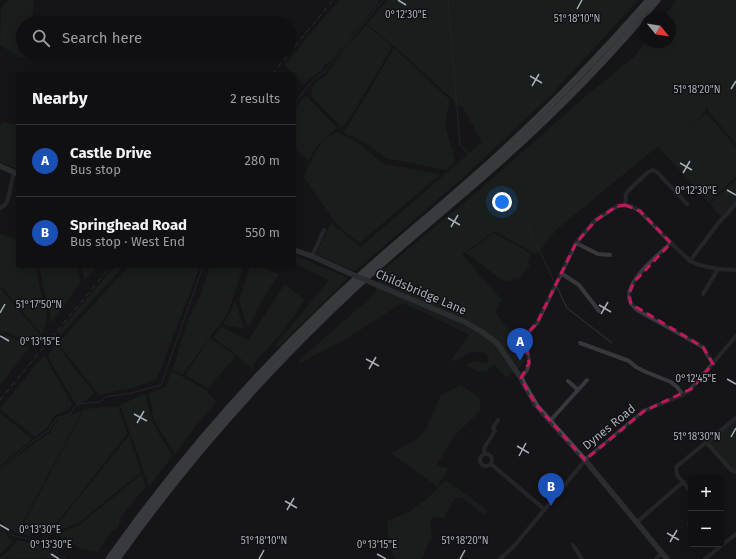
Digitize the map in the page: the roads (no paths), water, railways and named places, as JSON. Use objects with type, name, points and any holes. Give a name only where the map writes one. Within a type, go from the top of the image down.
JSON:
[{"type":"highway","points":[[109,559],[147,507],[187,457],[278,355],[368,268],[487,166],[541,115],[599,56],[649,0]]},
{"type":"highway","points":[[117,559],[201,449],[277,365],[319,322],[375,270],[487,173],[534,130],[601,63],[657,0]]},
{"type":"street","points":[[0,166],[16,173],[8,199],[5,205],[0,208]]},
{"type":"street","points":[[625,205],[626,194],[628,191],[651,170],[658,173],[687,204]]},
{"type":"street","points":[[690,261],[719,222],[736,203]]},
{"type":"street","points":[[521,378],[527,370],[529,363],[525,336],[536,323],[576,243],[596,220],[617,206],[625,205],[640,211],[690,261],[699,265],[718,269],[736,270]]},
{"type":"street","points":[[312,256],[324,230]]},
{"type":"street","points":[[576,243],[598,254],[610,255]]},
{"type":"street","points":[[671,243],[649,263],[634,282],[629,298],[631,304],[637,310],[703,347],[713,364]]},
{"type":"street","name":"Childsbridge Lane","points":[[296,251],[312,256],[454,317],[482,332],[497,343],[521,378],[524,386],[536,405],[585,460],[667,559]]},
{"type":"street","points":[[703,294],[718,269]]},
{"type":"street","points":[[561,274],[579,285],[599,311]]},
{"type":"street","name":"Dynes Road","points":[[500,559],[515,544],[585,460],[644,411],[683,395],[691,389],[736,336]]},
{"type":"street","points":[[580,343],[629,361],[636,367],[671,382],[683,395]]},
{"type":"street","points":[[550,421],[587,380]]},
{"type":"street","points":[[568,381],[578,390]]},
{"type":"street","points":[[688,488],[677,475],[676,467],[736,418]]},
{"type":"street","points":[[485,454],[484,448],[495,430],[493,428],[498,420]]},
{"type":"street","points":[[706,442],[731,470],[736,472]]},
{"type":"street","points":[[485,454],[492,458],[491,464]]},
{"type":"street","points":[[485,454],[480,458],[481,464],[486,466],[491,464]]},
{"type":"street","points":[[491,464],[544,509]]},
{"type":"street","points":[[636,523],[683,482]]},
{"type":"street","points":[[705,559],[736,534]]},
{"type":"street","points":[[573,545],[582,559]]},
{"type":"street","points":[[656,559],[662,553]]},
{"type":"waterway","points":[[296,103],[307,87],[324,72],[383,0]]},
{"type":"waterway","points":[[448,0],[460,145],[471,157]]},
{"type":"waterway","points":[[496,187],[500,192]]},
{"type":"waterway","points":[[503,194],[525,220],[554,281]]},
{"type":"waterway","points":[[0,469],[30,443],[48,431],[57,418],[70,414],[77,404],[100,402],[105,397],[131,393],[161,385],[202,268]]},
{"type":"waterway","points":[[557,287],[567,308],[612,343]]},
{"type":"waterway","points":[[0,523],[12,535],[46,544]]},
{"type":"waterway","points":[[50,547],[65,559]]},
{"type":"railway","points":[[296,45],[333,0]]},
{"type":"railway","points":[[274,72],[284,60]]},
{"type":"railway","points":[[0,400],[109,268]]},
{"type":"place","name":"Castle Drive","points":[[520,361]]},
{"type":"place","name":"Springhead Road","points":[[551,506]]}]
